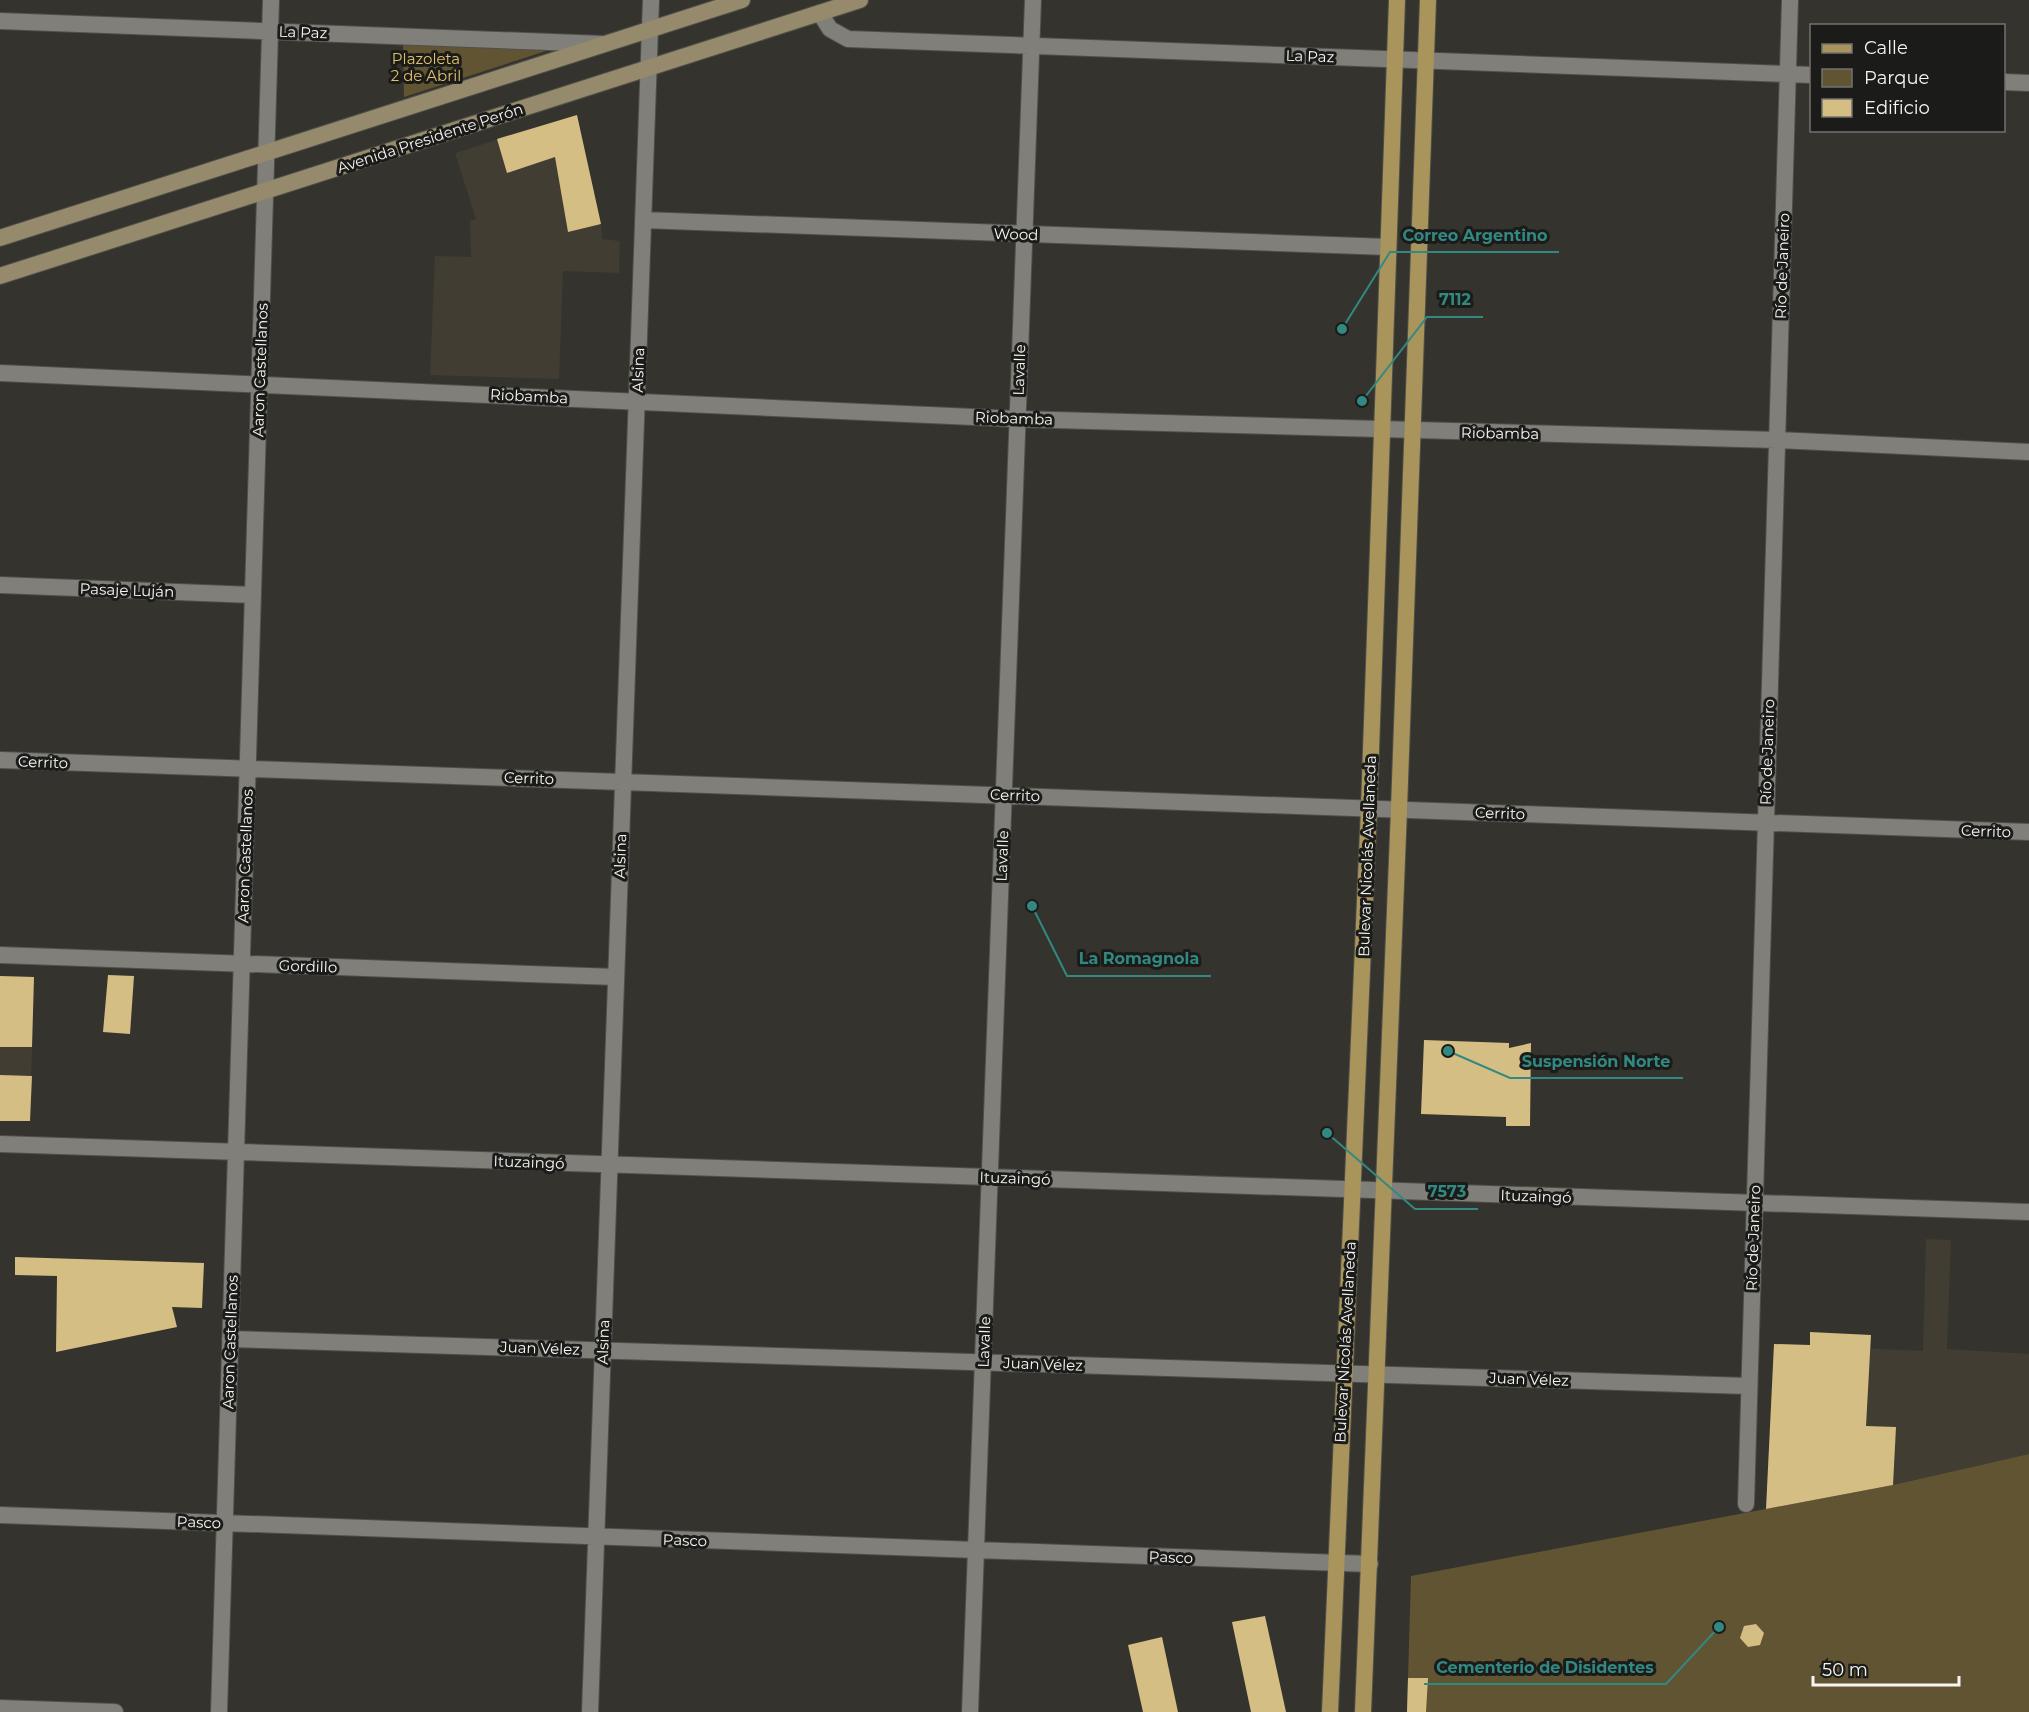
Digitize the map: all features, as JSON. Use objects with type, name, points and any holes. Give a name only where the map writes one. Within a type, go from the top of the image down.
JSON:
[{"type":"main road","points":[[0,238],[742,0]]},
{"type":"main road","name":"Avenida Presidente Perón","points":[[0,276],[860,0]]},
{"type":"main road","name":"Bulevar Nicolás Avellaneda","points":[[1330,1712],[1369,808],[1397,0]]},
{"type":"main road","name":"Bulevar Nicolás Avellaneda","points":[[1363,1712],[1428,0]]},
{"type":"street","name":"Aaron Castellanos","points":[[219,1712],[271,0]]},
{"type":"street","name":"Alsina","points":[[590,1712],[651,0]]},
{"type":"street","name":"Lavalle","points":[[970,1712],[1033,0]]},
{"type":"street","name":"Río de Janeiro","points":[[1746,1504],[1790,0]]},
{"type":"street","name":"La Paz","points":[[820,13],[830,29],[848,39],[1810,75]]},
{"type":"street","name":"La Paz","points":[[0,21],[607,44]]},
{"type":"street","points":[[2005,82],[2029,83]]},
{"type":"street","name":"Wood","points":[[643,220],[1388,247]]},
{"type":"street","name":"Riobamba","points":[[0,373],[1018,419],[1777,440],[2029,452]]},
{"type":"street","name":"Pasaje Luján","points":[[0,585],[253,595]]},
{"type":"street","name":"Cerrito","points":[[0,760],[2029,832]]},
{"type":"street","name":"Gordillo","points":[[0,955],[616,977]]},
{"type":"street","name":"Ituzaingó","points":[[0,1144],[2029,1212]]},
{"type":"street","name":"Juan Vélez","points":[[230,1339],[1748,1386]]},
{"type":"street","name":"Pasco","points":[[0,1515],[1370,1564]]},
{"type":"street","points":[[0,1708],[115,1712]]},
{"type":"shaded area","points":[[577,115],[601,224],[602,239],[620,241],[619,273],[563,271],[559,379],[430,375],[435,256],[471,257],[470,221],[476,219],[455,153]]},
{"type":"shaded area","points":[[0,976],[34,977],[30,1121],[0,1121]]},
{"type":"shaded area","points":[[1926,1239],[1951,1240],[1947,1349],[2029,1354],[2029,1454],[1893,1485],[1766,1509],[1774,1344],[1923,1351]]},
{"type":"green space","name":"Plazoleta 2 de Abril","points":[[403,43],[549,50],[404,97]]},
{"type":"green space","points":[[2029,1454],[2029,1712],[1407,1712],[1411,1576],[1893,1485]]},
{"type":"building","points":[[577,115],[601,224],[568,232],[555,157],[507,173],[497,139]]},
{"type":"building","points":[[108,975],[134,976],[130,1034],[103,1032]]},
{"type":"building","points":[[0,976],[34,977],[32,1047],[0,1047]]},
{"type":"building","points":[[1424,1040],[1509,1043],[1509,1048],[1531,1043],[1530,1126],[1506,1126],[1506,1117],[1421,1114]]},
{"type":"building","points":[[0,1075],[32,1076],[30,1121],[0,1121]]},
{"type":"building","points":[[15,1257],[204,1263],[202,1308],[172,1307],[177,1327],[56,1352],[57,1276],[15,1275]]},
{"type":"building","points":[[1810,1332],[1871,1335],[1866,1426],[1896,1427],[1893,1485],[1766,1509],[1774,1344],[1810,1345]]},
{"type":"building","points":[[1265,1616],[1286,1712],[1251,1712],[1232,1622]]},
{"type":"building","points":[[1756,1624],[1764,1633],[1760,1645],[1748,1647],[1740,1638],[1744,1626]]},
{"type":"building","points":[[1162,1637],[1178,1712],[1143,1712],[1128,1645]]},
{"type":"building","points":[[1408,1678],[1428,1678],[1426,1712],[1407,1712]]},
{"type":"place","name":"Correo Argentino","points":[[1342,329]]},
{"type":"place","name":"7112","points":[[1362,401]]},
{"type":"place","name":"La Romagnola","points":[[1032,906]]},
{"type":"place","name":"Suspensión Norte","points":[[1448,1051]]},
{"type":"place","name":"7573","points":[[1327,1133]]},
{"type":"place","name":"Cementerio de Disidentes","points":[[1719,1627]]}]
